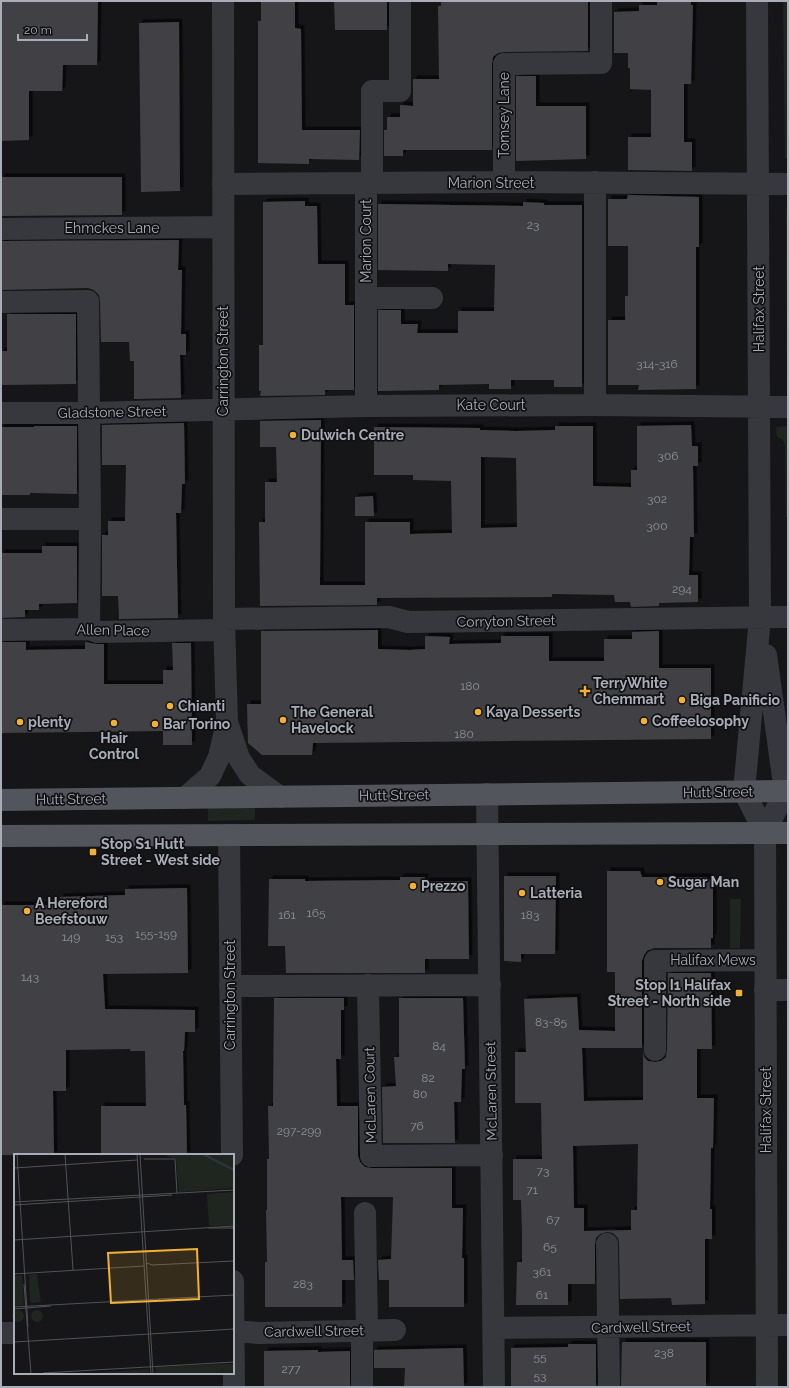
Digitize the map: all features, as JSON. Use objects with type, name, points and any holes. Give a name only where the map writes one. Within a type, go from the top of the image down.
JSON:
[{"type":"main road","name":"Hutt Street","points":[[1,800],[786,791]]},
{"type":"main road","points":[[1,836],[788,832]]},
{"type":"street","name":"Carrington Street","points":[[185,798],[210,776],[219,758],[227,722],[224,625],[223,1]]},
{"type":"street","name":"Marion Court","points":[[366,406],[366,298],[372,91],[400,91],[400,1]]},
{"type":"street","name":"Tomsey Lane","points":[[504,182],[504,64],[601,63],[601,1]]},
{"type":"street","name":"Halifax Street","points":[[757,1],[760,618],[744,791],[765,833]]},
{"type":"street","name":"Marion Street","points":[[223,184],[504,182],[788,184]]},
{"type":"street","points":[[595,182],[595,405]]},
{"type":"street","name":"Ehmckes Lane","points":[[1,228],[223,227]]},
{"type":"street","name":"Marion Court","points":[[366,298],[432,298]]},
{"type":"street","points":[[1,302],[88,301],[90,413],[89,629]]},
{"type":"street","name":"Kate Court","points":[[223,410],[366,406],[788,406]]},
{"type":"street","name":"Gladstone Street","points":[[1,413],[90,413],[223,410]]},
{"type":"street","points":[[1,519],[90,519]]},
{"type":"street","name":"Corryton Street","points":[[224,625],[389,617],[408,622],[788,617]]},
{"type":"street","name":"Halifax Street","points":[[760,618],[786,791],[765,833],[765,960],[778,1325],[767,1387]]},
{"type":"street","name":"Allen Place","points":[[1,630],[89,629],[96,632],[224,625]]},
{"type":"street","name":"Carrington Street","points":[[227,722],[239,758],[250,775],[280,797]]},
{"type":"street","name":"McLaren Street","points":[[487,794],[494,1387]]},
{"type":"street","name":"Carrington Street","points":[[229,835],[232,1154]]},
{"type":"street","name":"Halifax Mews","points":[[655,1050],[655,961],[765,960]]},
{"type":"street","name":"McLaren Court","points":[[368,985],[370,1156],[492,1155]]},
{"type":"street","points":[[230,986],[490,985]]},
{"type":"street","points":[[766,990],[788,990]]},
{"type":"street","points":[[362,1387],[365,1330],[365,1213]]},
{"type":"street","points":[[607,1244],[609,1387]]},
{"type":"street","name":"Cardwell Street","points":[[494,1328],[778,1325]]},
{"type":"street","name":"Cardwell Street","points":[[234,1331],[259,1333],[395,1330]]},
{"type":"street","points":[[1,1333],[14,1333]]},
{"type":"street","points":[[234,1374],[234,1387]]},
{"type":"shaded area","points":[[783,1],[788,1],[788,158],[785,158]]},
{"type":"shaded area","points":[[786,209],[788,209],[788,383],[787,383]]},
{"type":"shaded area","points":[[788,426],[788,517],[786,517],[785,445],[783,440],[777,437],[776,427]]},
{"type":"shaded area","points":[[208,806],[255,806],[255,820],[208,821]]},
{"type":"shaded area","points":[[730,899],[741,899],[740,948],[730,948]]},
{"type":"building","points":[[1,1],[98,1],[97,65],[63,65],[62,91],[29,91],[29,140],[1,141]]},
{"type":"building","points":[[261,1],[295,1],[295,28],[301,29],[302,130],[360,130],[359,160],[309,159],[309,164],[258,163],[258,21],[261,21]]},
{"type":"building","points":[[334,1],[387,1],[387,30],[335,30]]},
{"type":"building","points":[[441,1],[588,1],[588,51],[504,52],[498,53],[493,57],[492,150],[403,150],[403,156],[384,156],[384,130],[387,130],[387,117],[400,117],[400,105],[413,106],[413,79],[439,79],[438,6],[441,6]]},
{"type":"building","points":[[657,1],[691,1],[691,5],[693,5],[691,84],[684,84],[684,142],[692,142],[692,171],[628,170],[628,137],[651,137],[651,90],[630,89],[628,53],[614,53],[614,12],[639,11],[639,5],[657,5]]},
{"type":"building","points":[[179,22],[180,191],[141,192],[139,23]]},
{"type":"building","points":[[516,76],[536,76],[536,106],[586,106],[586,159],[516,161]]},
{"type":"building","points":[[1,177],[122,177],[122,215],[1,216]]},
{"type":"building","points":[[628,195],[699,197],[699,247],[696,247],[696,389],[638,390],[639,385],[608,385],[608,320],[625,320],[625,296],[628,296],[628,246],[608,246],[608,199],[627,199]]},
{"type":"building","points":[[305,201],[305,206],[317,206],[318,264],[345,264],[345,305],[354,305],[354,390],[325,390],[325,395],[260,396],[259,345],[263,345],[263,202]]},
{"type":"building","points":[[523,202],[544,203],[544,205],[582,205],[582,387],[554,387],[554,380],[511,380],[511,389],[489,389],[489,384],[439,385],[439,390],[378,391],[378,310],[401,310],[401,324],[418,324],[417,333],[458,333],[458,311],[494,311],[495,265],[448,264],[448,271],[378,270],[378,204],[523,206]]},
{"type":"building","points":[[179,240],[178,270],[182,270],[181,334],[186,334],[186,355],[180,355],[181,398],[134,399],[134,361],[130,361],[129,342],[101,342],[100,301],[99,295],[94,290],[88,288],[1,290],[1,241]]},
{"type":"building","points":[[7,314],[76,314],[76,384],[1,385],[1,351],[7,351]]},
{"type":"building","points":[[321,420],[320,585],[365,585],[365,522],[410,522],[410,534],[452,533],[451,481],[413,480],[413,475],[374,475],[374,427],[480,428],[480,430],[516,431],[555,430],[555,426],[593,426],[593,486],[631,487],[631,470],[637,470],[637,426],[691,425],[692,446],[698,446],[698,466],[693,466],[694,537],[690,537],[689,575],[698,575],[698,602],[659,603],[659,606],[631,607],[630,602],[615,602],[614,595],[552,594],[552,597],[377,598],[377,605],[260,606],[259,522],[265,522],[265,482],[277,482],[276,447],[260,447],[260,421]],"holes":[[[481,457],[516,458],[517,527],[481,528]]]},
{"type":"building","points":[[184,423],[185,484],[182,484],[181,513],[176,513],[178,618],[119,619],[118,596],[102,596],[102,535],[108,535],[108,521],[125,521],[126,465],[102,465],[102,425]]},
{"type":"building","points":[[77,426],[77,494],[30,493],[30,495],[1,495],[1,427]]},
{"type":"building","points":[[373,496],[374,516],[355,516],[355,497]]},
{"type":"building","points":[[42,546],[77,546],[77,603],[39,604],[39,610],[25,610],[25,617],[1,618],[1,553],[42,553]]},
{"type":"building","points":[[378,630],[378,649],[425,649],[425,636],[450,637],[449,644],[501,643],[501,636],[549,636],[549,661],[604,661],[604,639],[632,639],[632,632],[659,631],[659,668],[711,668],[711,739],[313,743],[312,755],[262,755],[248,743],[247,704],[261,704],[261,631]]},
{"type":"building","points":[[1,642],[26,642],[26,650],[85,649],[85,642],[104,644],[104,684],[163,684],[163,670],[173,670],[172,643],[191,643],[192,745],[163,745],[163,731],[1,733]]},
{"type":"building","points":[[607,871],[640,871],[642,877],[707,877],[713,883],[713,938],[711,938],[711,948],[655,948],[648,950],[644,955],[642,961],[642,1048],[582,1048],[584,1101],[643,1100],[643,1051],[644,1057],[648,1061],[661,1061],[666,1057],[668,973],[711,973],[712,1049],[697,1049],[697,1098],[714,1098],[710,1209],[712,1209],[712,1239],[705,1239],[705,1304],[672,1305],[671,1298],[620,1299],[619,1243],[618,1238],[613,1233],[607,1232],[600,1234],[596,1238],[595,1284],[568,1284],[568,1305],[516,1305],[517,1262],[522,1262],[522,1231],[521,1200],[513,1200],[513,1159],[542,1159],[541,1103],[515,1103],[515,1052],[526,1052],[524,999],[577,997],[579,1030],[615,1031],[615,972],[607,972]],"holes":[[[638,1144],[637,1210],[631,1210],[631,1230],[584,1231],[584,1208],[574,1208],[573,1146]]]},
{"type":"building","points":[[504,876],[556,876],[555,954],[521,954],[521,962],[504,961]]},
{"type":"building","points":[[400,877],[425,877],[424,881],[468,881],[469,959],[425,959],[425,973],[286,973],[285,946],[268,946],[269,879],[305,879],[305,881],[400,880]]},
{"type":"building","points":[[187,888],[188,973],[103,974],[105,1009],[195,1010],[195,1032],[185,1032],[183,1051],[187,1154],[101,1154],[101,1106],[146,1106],[145,1051],[130,1051],[130,1049],[66,1050],[66,1091],[53,1091],[54,1154],[1,1155],[1,905],[60,905],[60,897],[125,895],[125,889]]},
{"type":"building","points":[[274,998],[344,998],[344,1010],[341,1010],[341,1059],[336,1059],[337,1106],[358,1106],[358,1156],[360,1162],[365,1167],[452,1168],[452,1208],[463,1208],[462,1258],[464,1258],[464,1307],[389,1307],[389,1280],[379,1280],[378,1260],[391,1259],[393,1197],[341,1197],[342,1260],[353,1260],[354,1280],[342,1280],[342,1307],[265,1307],[265,1262],[267,1262],[267,1159],[269,1159],[268,1106],[273,1106]]},
{"type":"building","points":[[399,998],[463,998],[465,1069],[462,1069],[461,1102],[454,1102],[455,1143],[383,1143],[382,1087],[396,1086],[394,1057],[399,1057]]},
{"type":"building","points":[[622,1342],[706,1342],[706,1387],[621,1387]]},
{"type":"building","points":[[568,1344],[596,1344],[596,1387],[511,1386],[511,1348],[568,1347]]},
{"type":"building","points":[[463,1348],[464,1387],[404,1387],[405,1368],[374,1368],[374,1350]]},
{"type":"building","points":[[318,1350],[318,1352],[350,1351],[350,1387],[264,1387],[264,1351]]},
{"type":"place","name":"Dulwich Centre","points":[[293,435]]},
{"type":"place","name":"TerryWhite Chemmart","points":[[585,691]]},
{"type":"place","name":"Biga Panificio","points":[[682,700]]},
{"type":"place","name":"Chianti","points":[[170,706]]},
{"type":"place","name":"Kaya Desserts","points":[[478,712]]},
{"type":"place","name":"The General Havelock","points":[[283,720]]},
{"type":"place","name":"Coffeelosophy","points":[[644,721]]},
{"type":"place","name":"plenty","points":[[20,722]]},
{"type":"place","name":"Hair Control","points":[[114,723]]},
{"type":"place","name":"Bar Torino","points":[[155,724]]},
{"type":"place","name":"Stop S1 Hutt Street - West side","points":[[93,852]]},
{"type":"place","name":"Sugar Man","points":[[660,882]]},
{"type":"place","name":"Prezzo","points":[[413,886]]},
{"type":"place","name":"Latteria","points":[[522,893]]},
{"type":"place","name":"A Hereford Beefstouw","points":[[27,911]]},
{"type":"place","name":"Stop I1 Halifax Street - North side","points":[[739,993]]}]
